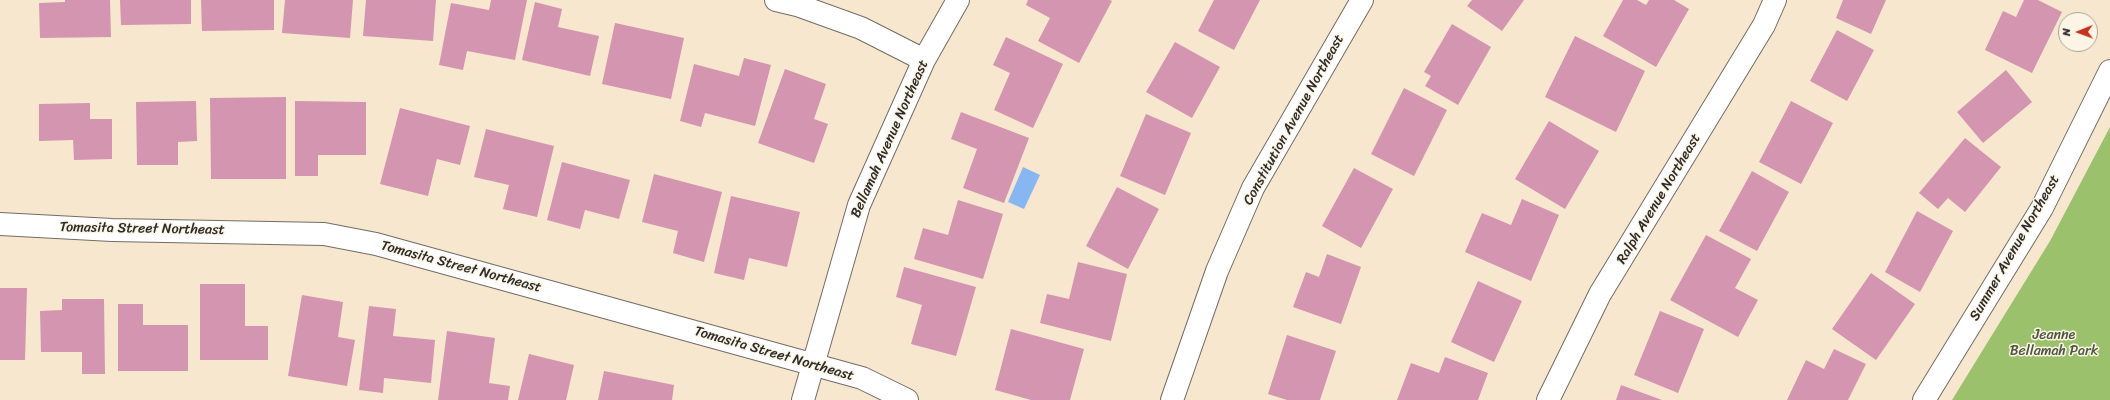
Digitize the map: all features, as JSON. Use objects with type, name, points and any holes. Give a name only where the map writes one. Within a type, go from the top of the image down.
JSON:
[{"type":"street","points":[[776,0],[797,5],[861,28],[924,60]]},
{"type":"street","name":"Bellamah Avenue Northeast","points":[[803,400],[858,205],[924,60],[958,0]]},
{"type":"street","name":"Constitution Avenue Northeast","points":[[1172,400],[1217,271],[1253,188],[1362,0]]},
{"type":"street","name":"Ralph Avenue Northeast","points":[[1548,400],[1600,294],[1764,24],[1775,0]]},
{"type":"street","name":"Summer Avenue Northeast","points":[[1924,400],[2042,208],[2110,71]]},
{"type":"street","name":"Tomasita Street Northeast","points":[[0,224],[112,230],[324,234],[376,244],[862,378],[907,400]]},
{"type":"green space","name":"Jeanne Bellamah Park","points":[[2110,127],[2110,400],[1952,400],[2050,241]]},
{"type":"water","points":[[1023,167],[1040,175],[1024,209],[1008,202]]},
{"type":"building","points":[[65,0],[110,0],[111,37],[40,38],[39,3],[65,2]]},
{"type":"building","points":[[120,0],[191,0],[191,24],[121,25]]},
{"type":"building","points":[[201,0],[274,0],[274,30],[202,31]]},
{"type":"building","points":[[285,0],[353,0],[350,38],[282,33]]},
{"type":"building","points":[[366,0],[436,0],[433,41],[363,36]]},
{"type":"building","points":[[491,0],[527,0],[515,60],[467,51],[463,70],[439,65],[451,3],[489,10]]},
{"type":"building","points":[[1028,0],[1112,1],[1079,63],[1038,41],[1050,18],[1026,5]]},
{"type":"building","points":[[1214,0],[1260,0],[1234,50],[1198,31]]},
{"type":"building","points":[[1472,0],[1524,0],[1502,31],[1467,6]]},
{"type":"building","points":[[1623,0],[1637,0],[1646,5],[1649,0],[1674,0],[1689,9],[1656,67],[1603,36]]},
{"type":"building","points":[[1843,0],[1886,0],[1871,34],[1836,18]]},
{"type":"building","points":[[2024,0],[2038,0],[2062,12],[2058,12],[2058,20],[2032,73],[1985,50],[2003,11],[2016,17]]},
{"type":"building","points":[[535,2],[562,9],[558,27],[599,36],[590,76],[522,60]]},
{"type":"building","points":[[615,23],[684,38],[671,99],[602,84]]},
{"type":"building","points":[[1452,24],[1491,47],[1458,105],[1425,86],[1431,76],[1424,72]]},
{"type":"building","points":[[1837,30],[1874,50],[1847,101],[1810,81]]},
{"type":"building","points":[[1575,36],[1645,71],[1616,132],[1545,97]]},
{"type":"building","points":[[1006,37],[1063,64],[1033,128],[994,110],[1010,73],[993,65]]},
{"type":"building","points":[[1175,42],[1220,67],[1192,118],[1146,92]]},
{"type":"building","points":[[744,58],[771,65],[755,126],[705,113],[701,127],[680,121],[694,64],[739,76]]},
{"type":"building","points":[[785,69],[826,84],[814,119],[828,124],[814,163],[758,143]]},
{"type":"building","points":[[2006,70],[2032,102],[1983,143],[1957,112]]},
{"type":"building","points":[[1404,88],[1447,110],[1414,176],[1371,154]]},
{"type":"building","points":[[286,97],[286,179],[211,179],[210,98]]},
{"type":"building","points":[[196,101],[197,141],[178,142],[178,165],[137,165],[136,102]]},
{"type":"building","points":[[295,101],[366,102],[366,155],[318,155],[318,176],[295,176]]},
{"type":"building","points":[[1791,101],[1833,123],[1801,184],[1759,162]]},
{"type":"building","points":[[90,103],[90,119],[112,119],[112,159],[74,160],[73,140],[39,141],[39,104]]},
{"type":"building","points":[[400,108],[470,126],[460,165],[437,159],[428,196],[380,184]]},
{"type":"building","points":[[961,112],[1029,138],[1004,203],[963,188],[977,149],[951,139]]},
{"type":"building","points":[[1146,114],[1191,133],[1165,195],[1120,176]]},
{"type":"building","points":[[1549,121],[1599,151],[1565,209],[1515,179]]},
{"type":"building","points":[[486,129],[554,146],[537,217],[503,209],[509,185],[474,177]]},
{"type":"building","points":[[1965,138],[2001,167],[1965,212],[1948,198],[1938,209],[1919,193]]},
{"type":"building","points":[[562,162],[630,180],[619,219],[585,210],[580,229],[547,220]]},
{"type":"building","points":[[1354,168],[1393,189],[1361,248],[1322,226]]},
{"type":"building","points":[[1752,171],[1789,192],[1757,251],[1719,231]]},
{"type":"building","points":[[654,174],[722,192],[704,262],[673,253],[678,231],[642,222]]},
{"type":"building","points":[[1117,187],[1159,209],[1128,269],[1086,246]]},
{"type":"building","points":[[731,196],[800,212],[787,267],[749,258],[744,280],[714,273]]},
{"type":"building","points":[[1522,199],[1559,215],[1531,281],[1465,252],[1482,213],[1511,225]]},
{"type":"building","points":[[958,200],[1003,214],[983,279],[914,259],[923,228],[948,235]]},
{"type":"building","points":[[1917,211],[1953,231],[1920,292],[1885,272]]},
{"type":"building","points":[[1706,235],[1751,259],[1735,288],[1758,300],[1738,337],[1670,300]]},
{"type":"building","points":[[1327,254],[1361,267],[1341,324],[1293,307],[1306,272],[1319,277]]},
{"type":"building","points":[[1078,262],[1127,274],[1111,341],[1040,323],[1047,294],[1069,299]]},
{"type":"building","points":[[904,267],[976,287],[956,356],[911,344],[922,305],[896,297]]},
{"type":"building","points":[[1871,273],[1915,304],[1876,360],[1832,329]]},
{"type":"building","points":[[1478,281],[1522,301],[1494,362],[1451,342]]},
{"type":"building","points":[[200,284],[245,284],[245,326],[268,326],[268,360],[200,360]]},
{"type":"building","points":[[0,288],[27,288],[25,360],[0,360]]},
{"type":"building","points":[[302,295],[343,302],[338,337],[355,340],[347,386],[288,376]]},
{"type":"building","points":[[62,299],[104,299],[105,374],[82,374],[82,352],[41,352],[40,311],[62,310]]},
{"type":"building","points":[[118,304],[143,304],[143,325],[188,325],[188,371],[118,371]]},
{"type":"building","points":[[369,306],[396,309],[393,336],[435,340],[431,383],[384,378],[383,393],[359,390]]},
{"type":"building","points":[[1660,311],[1704,329],[1678,393],[1634,375]]},
{"type":"building","points":[[1011,329],[1084,349],[1070,400],[1031,400],[995,390]]},
{"type":"building","points":[[447,331],[495,338],[489,383],[510,386],[508,400],[438,400]]},
{"type":"building","points":[[1287,335],[1336,351],[1320,400],[1287,400],[1268,394]]},
{"type":"building","points":[[1834,349],[1866,364],[1848,400],[1787,400],[1806,360],[1824,369]]},
{"type":"building","points":[[529,354],[574,365],[566,400],[518,400]]},
{"type":"building","points":[[1445,357],[1488,373],[1478,400],[1397,400],[1411,363],[1439,373]]},
{"type":"building","points":[[604,371],[674,385],[672,400],[598,400]]},
{"type":"building","points":[[1621,385],[1662,400],[1616,400]]}]
